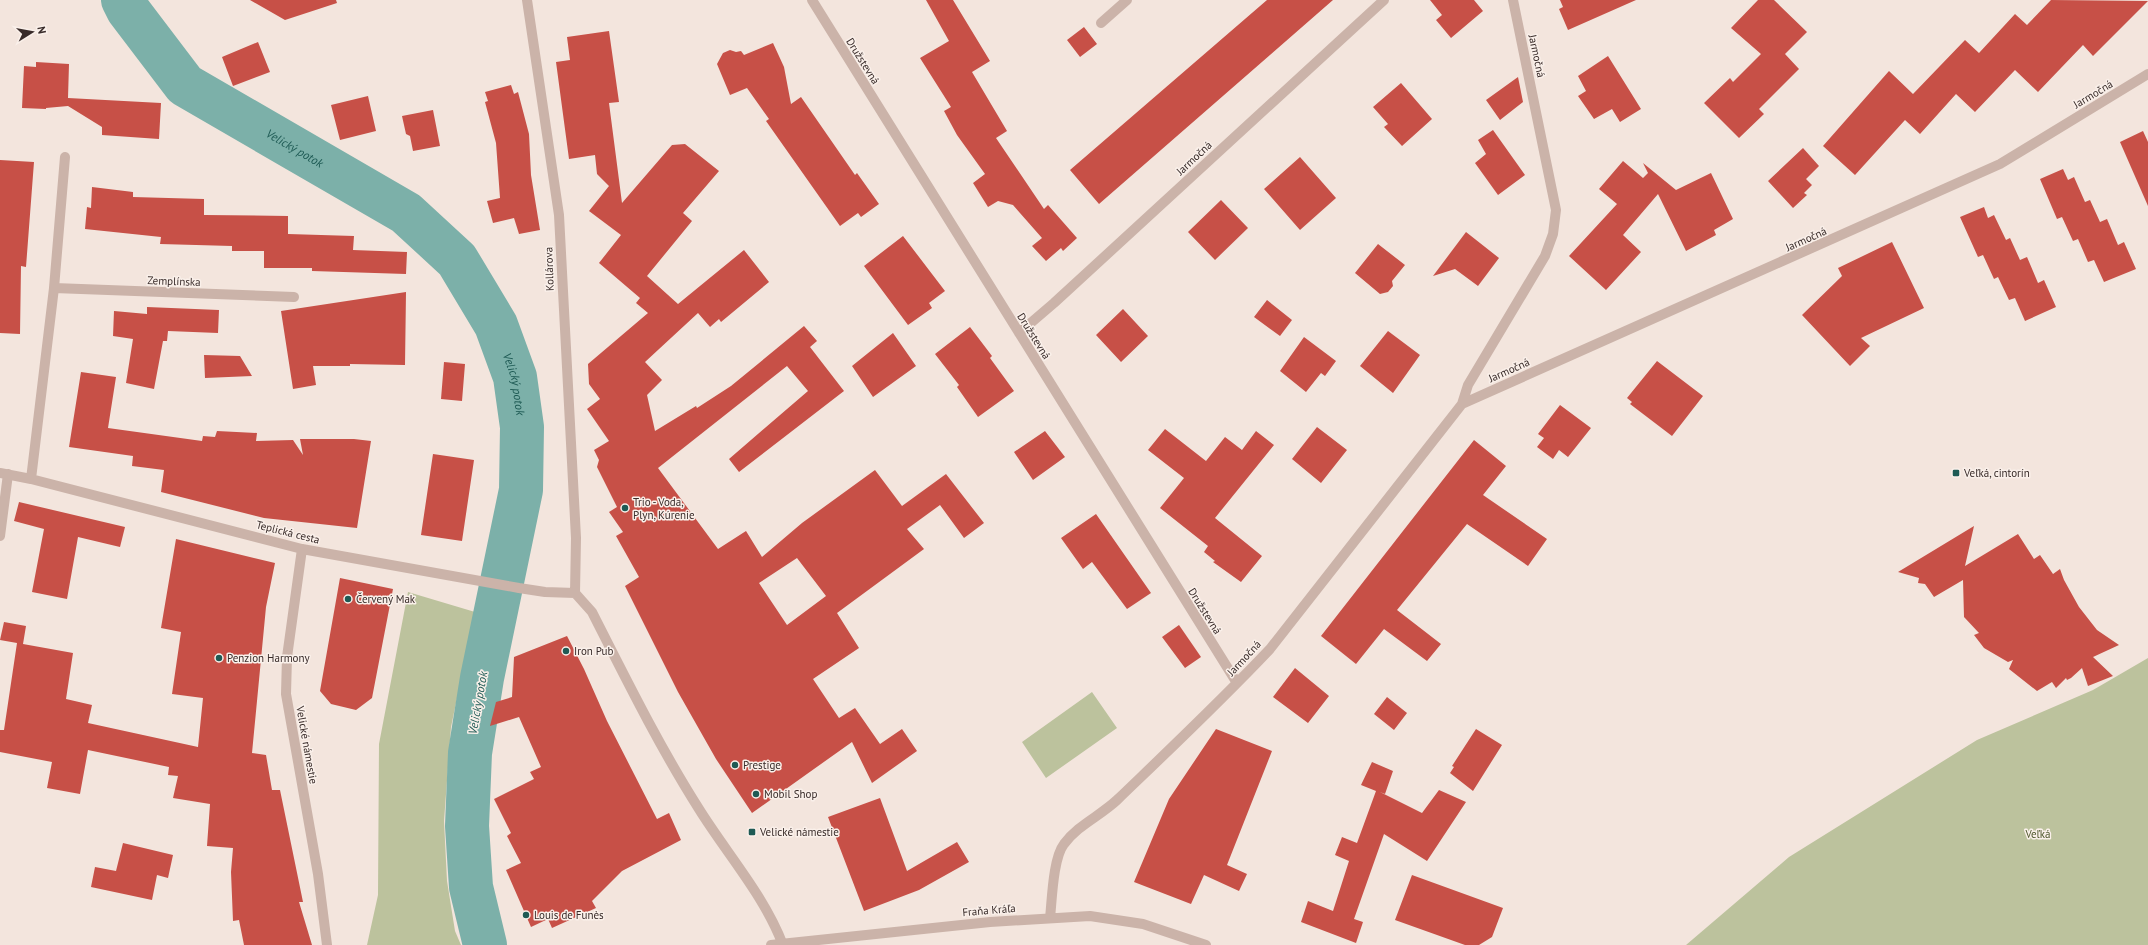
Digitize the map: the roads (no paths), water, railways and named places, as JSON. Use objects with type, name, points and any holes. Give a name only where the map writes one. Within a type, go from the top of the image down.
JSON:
[{"type":"street","name":"Kollárova","points":[[527,0],[559,215],[576,538],[575,593]]},
{"type":"street","name":"Družstevná","points":[[812,0],[1237,683]]},
{"type":"street","points":[[1101,23],[1127,0]]},
{"type":"street","name":"Jarmočná","points":[[1018,333],[1054,303],[1384,0]]},
{"type":"street","name":"Jarmočná","points":[[1050,918],[1054,876],[1063,845],[1080,827],[1115,802],[1270,649],[1462,404],[1468,385],[1545,256],[1552,234],[1556,210],[1513,0]]},
{"type":"street","name":"Jarmočná","points":[[1462,404],[2000,164],[2148,74]]},
{"type":"street","points":[[31,479],[54,288],[65,157]]},
{"type":"street","name":"Zemplínska","points":[[54,288],[294,297]]},
{"type":"street","points":[[0,536],[4,473]]},
{"type":"street","name":"Teplická cesta","points":[[4,473],[302,549],[519,588],[545,592],[575,593]]},
{"type":"street","name":"Velické námestie","points":[[302,549],[287,657],[286,694],[318,874],[327,945]]},
{"type":"street","points":[[575,593],[592,612],[676,772],[699,810],[766,907],[783,944]]},
{"type":"street","name":"Fraňa Kráľa","points":[[771,945],[990,922],[1090,916],[1143,924],[1206,945]]},
{"type":"waterway","name":"Velický potok","points":[[123,0],[128,10],[185,85],[406,213],[457,260],[496,325],[515,377],[522,427],[521,490],[482,678],[470,753],[467,826],[471,887],[485,945]]},
{"type":"place","name":"Veľká, cintorín","points":[[1956,473]]},
{"type":"place","name":"Trio - Voda, Plyn, Kúrenie","points":[[625,508]]},
{"type":"place","name":"Červený Mak","points":[[348,599]]},
{"type":"place","name":"Iron Pub","points":[[566,651]]},
{"type":"place","name":"Penzion Harmony","points":[[219,658]]},
{"type":"place","name":"Prestige","points":[[735,765]]},
{"type":"place","name":"Mobil Shop","points":[[756,794]]},
{"type":"place","name":"Velické námestie","points":[[752,832]]},
{"type":"place","name":"Louis de Funès","points":[[526,915]]},
{"type":"park label","name":"Veľká","points":[[2038,834]]}]
